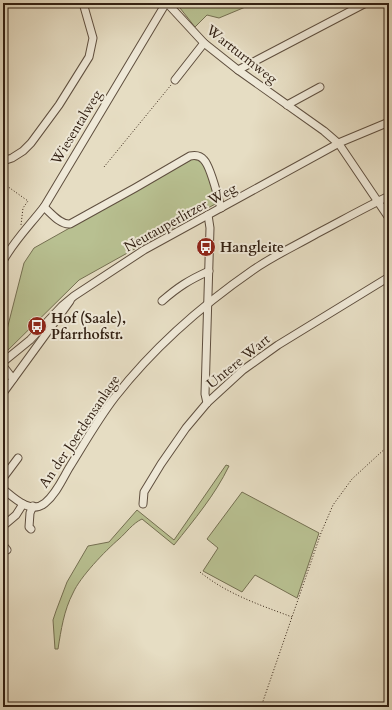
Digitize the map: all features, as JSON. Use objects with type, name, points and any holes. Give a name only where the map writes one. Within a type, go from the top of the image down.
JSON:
[{"type":"street","points":[[3,161],[12,158],[23,151],[42,129],[89,57],[93,38],[83,3]]},
{"type":"street","name":"Wartturmweg","points":[[166,3],[204,43],[238,70],[288,105],[339,144],[389,218]]},
{"type":"street","name":"Wiesentalweg","points":[[3,261],[11,246],[29,227],[44,207],[166,3]]},
{"type":"street","points":[[238,70],[366,3]]},
{"type":"street","points":[[175,80],[204,43]]},
{"type":"street","points":[[288,105],[320,87]]},
{"type":"street","name":"Neutauperlitzer Weg","points":[[3,362],[30,340],[62,306],[74,296],[144,250],[339,144],[389,122]]},
{"type":"street","points":[[36,124],[42,129]]},
{"type":"street","points":[[44,207],[61,223],[70,224],[190,156],[195,155],[200,156],[207,164],[221,208]]},
{"type":"street","name":"An der Joerdensanlage","points":[[33,506],[38,507],[44,504],[52,496],[114,398],[143,364],[176,330],[208,303],[254,270],[287,250],[389,196]]},
{"type":"street","points":[[207,403],[205,394],[210,228],[208,215]]},
{"type":"street","points":[[162,301],[180,286],[209,271]]},
{"type":"street","name":"Untere Wart","points":[[143,504],[144,492],[186,428],[207,403],[243,370],[278,345],[389,277]]},
{"type":"street","points":[[3,393],[74,296]]},
{"type":"street","points":[[3,366],[13,379]]},
{"type":"street","points":[[3,478],[18,458]]},
{"type":"street","points":[[3,489],[23,504],[33,506],[30,513],[29,527],[31,529]]},
{"type":"street","points":[[3,526],[16,515],[23,504]]},
{"type":"path","points":[[104,167],[175,80]]},
{"type":"path","points":[[3,174],[7,186],[28,201],[23,208],[22,233]]},
{"type":"path","points":[[261,707],[321,534],[333,505],[352,479],[389,445]]},
{"type":"path","points":[[200,572],[207,578],[247,601],[292,617]]},
{"type":"green space","points":[[176,3],[255,3],[219,18],[207,15],[195,27]]},
{"type":"green space","points":[[196,157],[204,161],[217,203],[79,280],[3,355],[3,345],[24,263],[34,248]]},
{"type":"green space","points":[[226,465],[229,466],[204,507],[174,545],[142,519],[100,557],[81,580],[73,593],[65,613],[58,649],[55,649],[53,620],[67,582],[88,546],[109,542],[137,510],[174,540]]},
{"type":"green space","points":[[242,492],[319,533],[297,598],[255,575],[242,592],[203,571],[218,548],[207,539]]},
{"type":"place","name":"Hangleite","points":[[206,247]]},
{"type":"place","name":"Hof (Saale), Pfarrhofstr.","points":[[37,326]]}]
